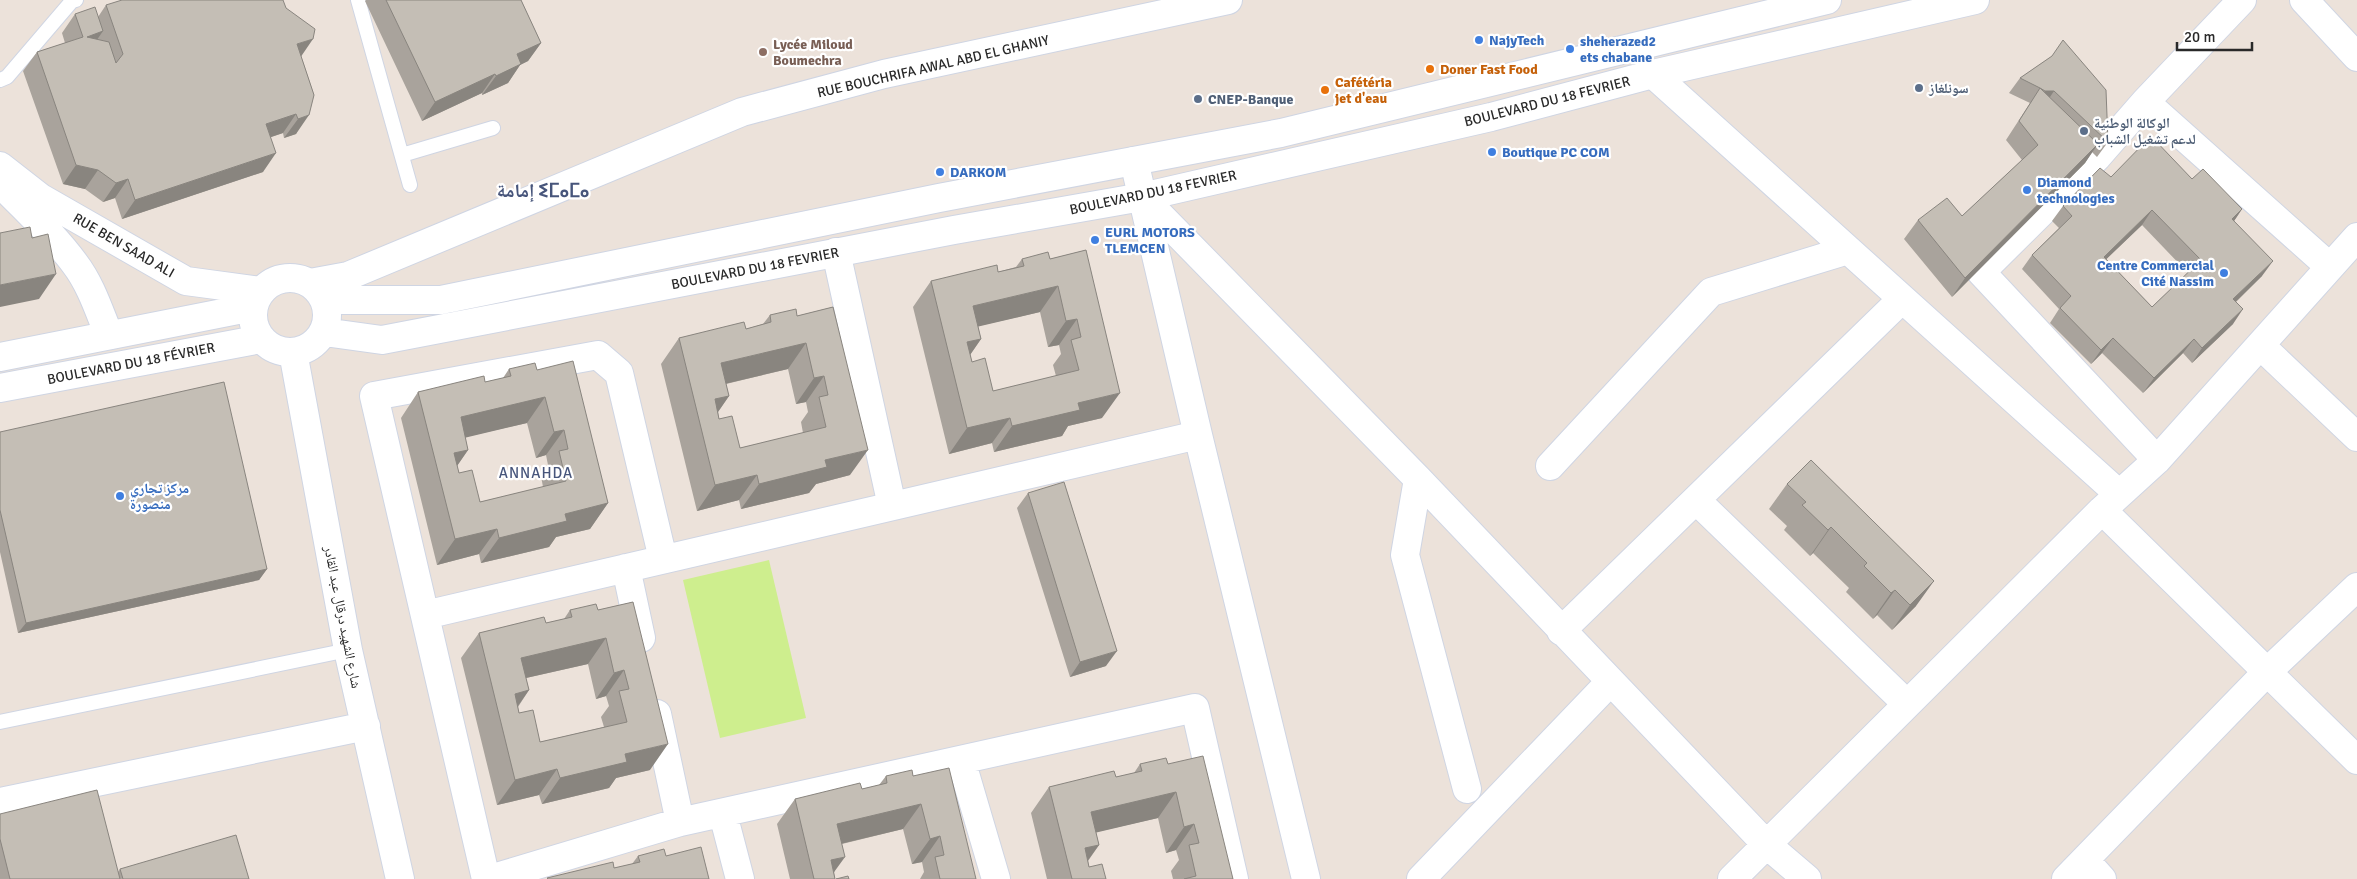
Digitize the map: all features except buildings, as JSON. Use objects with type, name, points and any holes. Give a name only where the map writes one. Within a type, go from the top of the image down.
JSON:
[{"type":"street","name":"RUE BOUCHRIFA AWAL ABD EL GHANIY","points":[[317,292],[348,276],[742,112],[884,74],[1228,0]]},
{"type":"street","points":[[317,292],[441,300],[939,198],[1281,133],[1828,0]]},
{"type":"street","name":"BOULEVARD DU 18 FEVRIER","points":[[324,332],[382,340],[836,252],[1142,197],[1491,117],[1653,74],[1975,0]]},
{"type":"street","points":[[2158,460],[1981,272],[2098,157],[2145,102],[2242,0]]},
{"type":"street","points":[[2304,0],[2357,58]]},
{"type":"street","points":[[1653,74],[1902,299],[2110,502],[2266,674],[2357,760]]},
{"type":"street","points":[[2145,102],[2330,267]]},
{"type":"street","points":[[1134,161],[1198,435],[1306,879]]},
{"type":"street","name":"RUE BEN SAAD ALI","points":[[0,166],[41,198],[186,281],[257,299]]},
{"type":"street","points":[[0,183],[76,266],[91,291],[109,335]]},
{"type":"street","points":[[1142,197],[1418,479],[1766,844],[1807,879]]},
{"type":"street","points":[[1732,879],[2110,502],[2158,460],[2357,237]]},
{"type":"street","points":[[1550,466],[1711,292],[1848,250]]},
{"type":"street","points":[[836,252],[892,506]]},
{"type":"street","points":[[0,357],[109,335],[257,299],[278,279],[300,278],[317,292],[327,321],[324,332],[316,342],[306,349],[281,352],[270,347],[255,330],[257,299]]},
{"type":"street","points":[[1561,631],[1902,299]]},
{"type":"street","name":"BOULEVARD DU 18 FÉVRIER","points":[[0,388],[261,339]]},
{"type":"street","points":[[2261,346],[2357,437]]},
{"type":"street","name":"شارع الشهيد درقال عبد القادر","points":[[293,352],[348,650],[400,879]]},
{"type":"street","points":[[663,559],[619,373],[598,355],[374,396],[488,879],[680,822],[1195,708],[1234,879]]},
{"type":"street","points":[[425,615],[1198,435]]},
{"type":"street","points":[[1418,479],[1405,554],[1467,789]]},
{"type":"street","points":[[1696,500],[1907,704]]},
{"type":"street","points":[[626,568],[680,822]]},
{"type":"street","points":[[2084,873],[2266,674],[2357,587]]},
{"type":"street","points":[[1421,879],[1610,682]]},
{"type":"street","points":[[0,802],[366,726]]},
{"type":"street","points":[[961,760],[996,879]]},
{"type":"street","points":[[723,814],[740,879]]},
{"type":"lane","points":[[0,80],[7,77],[72,1],[76,0]]},
{"type":"lane","points":[[358,0],[410,185]]},
{"type":"lane","points":[[402,155],[492,128]]},
{"type":"lane","points":[[0,722],[348,650]]},
{"type":"green space","points":[[769,560],[806,718],[720,738],[683,580]]},
{"type":"place","name":"NajyTech","points":[[1479,40]]},
{"type":"place","name":"sheherazed2 ets chabane","points":[[1570,49]]},
{"type":"place","name":"Lycée Miloud Boumechra","points":[[763,52]]},
{"type":"place","name":"Doner Fast Food","points":[[1430,69]]},
{"type":"place","name":"سونلغاز","points":[[1919,88]]},
{"type":"place","name":"Cafétéria jet d'eau","points":[[1325,90]]},
{"type":"place","name":"CNEP-Banque","points":[[1198,99]]},
{"type":"place","name":"الوكالة الوطنية لدعم تشغيل الشباب","points":[[2084,131]]},
{"type":"place","name":"Boutique PC COM","points":[[1492,152]]},
{"type":"place","name":"DARKOM","points":[[940,172]]},
{"type":"place","name":"Diamond technologies","points":[[2027,190]]},
{"type":"place","name":"EURL MOTORS TLEMCEN","points":[[1095,240]]},
{"type":"place","name":"Centre Commercial Cité Nassim","points":[[2224,273]]},
{"type":"place","name":"مركز تجاري منصورة","points":[[120,496]]},
{"type":"district","name":"إمامة ⵉⵎⴰⵎⴰ","points":[[543,190]]},
{"type":"district","name":"ANNAHDA","points":[[536,473]]}]
